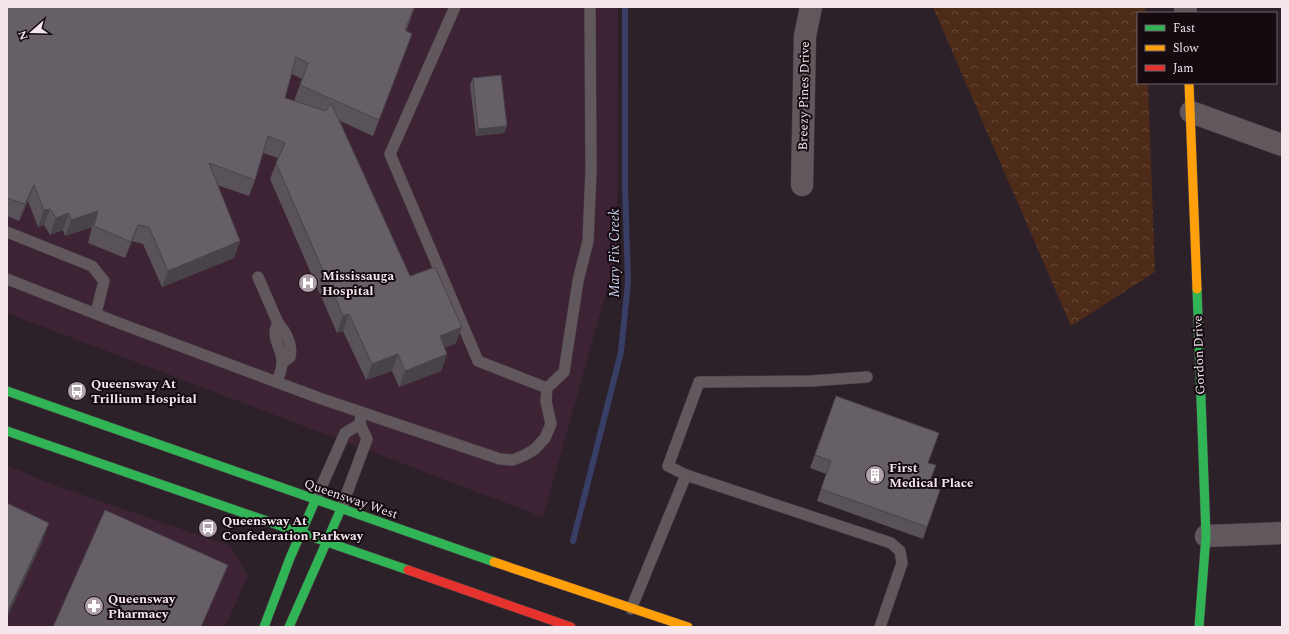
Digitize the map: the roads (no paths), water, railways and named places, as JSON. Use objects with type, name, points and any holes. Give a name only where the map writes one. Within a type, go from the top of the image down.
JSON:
[{"type":"main road","name":"Gordon Drive","points":[[1189,84],[1206,536],[1199,627]]},
{"type":"main road","name":"Queensway West","points":[[7,391],[200,458],[315,501],[688,627]]},
{"type":"main road","points":[[7,431],[571,627]]},
{"type":"main road","points":[[264,627],[315,501]]},
{"type":"main road","points":[[289,627],[326,541],[342,509]]},
{"type":"street","name":"Breezy Pines Drive","points":[[802,185],[805,36],[811,7]]},
{"type":"street","points":[[1190,112],[1282,145]]},
{"type":"street","points":[[1206,536],[1282,533]]},
{"type":"lane","points":[[455,7],[390,154],[478,361],[547,388]]},
{"type":"lane","points":[[7,279],[277,382],[361,412],[500,458],[513,460],[535,449],[545,438],[551,424],[546,401],[547,388],[564,372],[578,281],[588,241],[591,164],[590,7]]},
{"type":"lane","points":[[7,232],[92,266],[104,281],[96,313]]},
{"type":"lane","points":[[258,277],[278,323],[284,330],[291,351],[290,357],[282,362],[277,382]]},
{"type":"lane","points":[[867,377],[811,381],[699,382],[668,466],[686,474],[891,542],[900,551],[902,563],[880,627]]},
{"type":"lane","points":[[342,509],[367,439],[360,424],[361,412]]},
{"type":"lane","points":[[315,501],[345,433],[360,424]]},
{"type":"lane","points":[[631,608],[686,474]]},
{"type":"waterway","name":"Mary Fix Creek","points":[[573,541],[621,352],[628,282],[625,187],[625,7]]},
{"type":"place","name":"Mississauga Hospital","points":[[308,283]]},
{"type":"place","name":"Queensway At Trillium Hospital","points":[[77,391]]},
{"type":"place","name":"First Medical Place","points":[[875,475]]},
{"type":"place","name":"Queensway At Confederation Parkway","points":[[208,528]]},
{"type":"place","name":"Queensway Pharmacy","points":[[94,606]]}]
